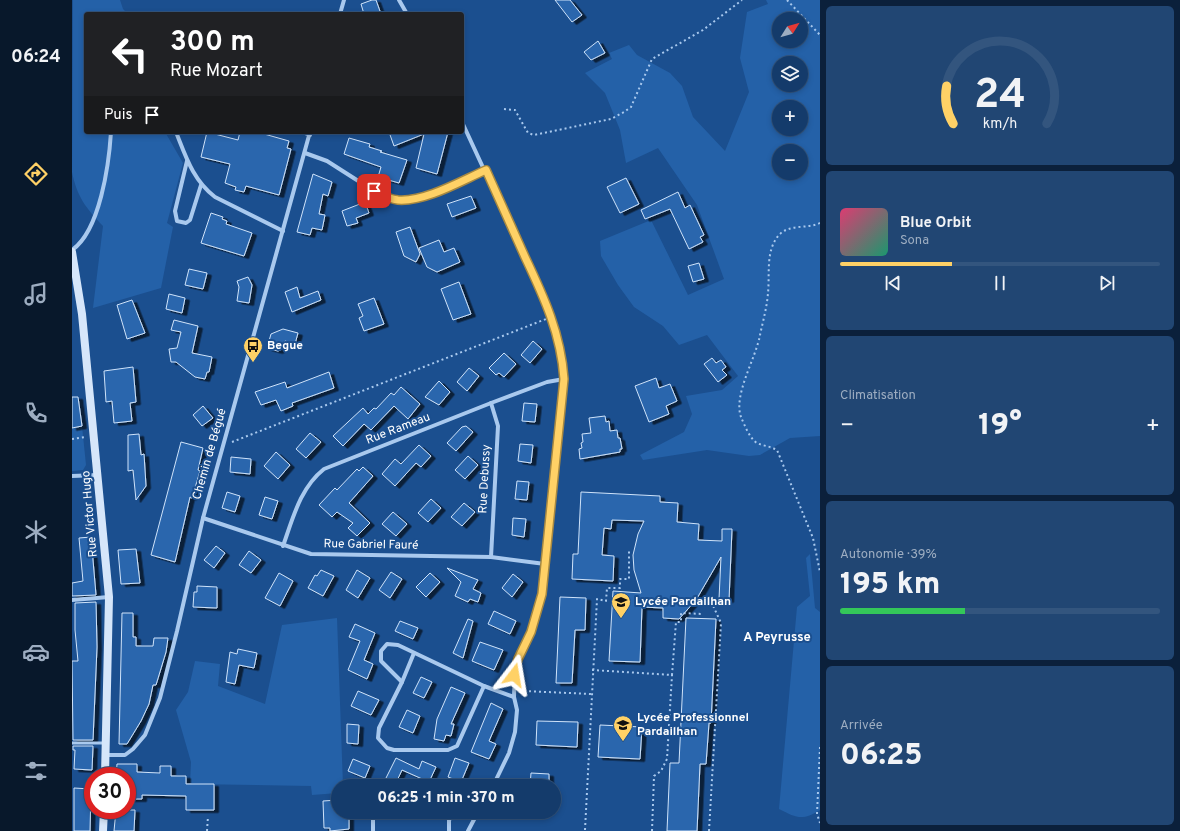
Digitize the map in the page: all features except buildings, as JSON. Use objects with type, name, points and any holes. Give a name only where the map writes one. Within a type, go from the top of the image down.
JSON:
[{"type":"main road","name":"Rue Victor Hugo","points":[[72,251],[82,314],[109,597],[105,767]]},
{"type":"main road","points":[[103,831],[104,819]]},
{"type":"street","points":[[341,12],[344,0]]},
{"type":"street","points":[[399,0],[407,12]]},
{"type":"street","points":[[464,126],[486,170],[552,317],[563,357],[564,379],[542,594],[538,611],[515,666],[514,697],[518,710],[515,732],[509,753],[496,779]]},
{"type":"street","points":[[72,251],[79,245],[88,233],[94,219],[110,150],[111,134]]},
{"type":"street","points":[[177,134],[187,161],[201,185],[215,197],[284,231]]},
{"type":"street","name":"Chemin de Bégué","points":[[105,755],[125,755],[133,749],[145,735],[160,698],[203,518],[310,134]]},
{"type":"street","points":[[305,153],[327,161],[374,191],[387,198],[396,200],[420,198],[486,170]]},
{"type":"street","points":[[187,161],[175,211],[177,221],[186,223],[190,220],[201,185]]},
{"type":"street","name":"Rue Rameau","points":[[283,546],[306,487],[313,477],[324,469],[547,382],[564,379]]},
{"type":"street","name":"Rue Debussy","points":[[491,403],[498,426],[491,557]]},
{"type":"street","points":[[72,476],[98,475]]},
{"type":"street","name":"Rue Gabriel Fauré","points":[[203,518],[283,546],[311,554],[491,557],[545,564]]},
{"type":"street","points":[[72,600],[109,597]]},
{"type":"street","points":[[402,682],[381,661],[382,647],[391,643],[484,686],[514,697]]},
{"type":"street","points":[[414,653],[378,732],[378,738],[387,748],[394,750],[448,750],[457,746],[484,686]]},
{"type":"street","points":[[373,819],[373,831]]},
{"type":"street","points":[[449,831],[450,819]]},
{"type":"street","points":[[468,831],[474,819]]},
{"type":"lane","points":[[72,743],[106,743]]},
{"type":"path","points":[[504,109],[515,110],[528,133],[534,135],[611,119],[631,107],[652,59],[703,30],[742,0]]},
{"type":"path","points":[[786,0],[820,34]]},
{"type":"path","points":[[820,223],[813,226],[787,229],[780,234],[772,248],[768,294],[759,342],[739,402],[741,416],[748,432],[757,442],[777,450],[813,538],[820,572]]},
{"type":"path","points":[[223,446],[552,317]]},
{"type":"path","points":[[72,439],[86,437]]},
{"type":"path","points":[[585,830],[596,599],[606,601],[607,588],[620,588],[620,579],[629,579],[629,550]]},
{"type":"path","points":[[708,831],[722,623],[710,599]]},
{"type":"path","points":[[652,831],[654,776],[661,771],[667,759],[676,622],[681,622],[681,613],[702,614]]},
{"type":"path","points":[[592,670],[672,675]]},
{"type":"path","points":[[524,691],[591,694]]},
{"type":"path","points":[[820,747],[817,814],[820,823]]},
{"type":"path","points":[[207,831],[208,816]]},
{"type":"shaded area","points":[[73,0],[120,0],[123,9],[126,12],[84,12],[84,134],[166,134],[183,163],[167,223],[173,227],[161,288],[93,308],[103,226],[83,202],[74,181],[72,172]]},
{"type":"shaded area","points":[[766,0],[820,0],[820,436],[790,438],[760,455],[749,456],[707,450],[643,460],[640,455],[684,432],[692,414],[686,396],[722,390],[738,376],[707,335],[679,345],[663,326],[634,307],[618,285],[601,256],[600,241],[651,220],[688,295],[724,279],[697,205],[658,148],[626,163],[620,130],[605,93],[585,73],[612,59],[609,53],[629,45],[637,55],[670,73],[682,86],[693,117],[725,151],[749,92],[740,58],[747,12],[768,4]]},
{"type":"shaded area","points":[[82,426],[86,465],[83,470],[72,471],[72,428]]},
{"type":"shaded area","points":[[810,554],[815,608],[820,612],[820,810],[809,816],[800,817],[779,809],[797,607],[810,596],[806,558]]},
{"type":"shaded area","points":[[337,618],[343,779],[331,779],[331,794],[312,795],[311,786],[190,784],[191,762],[176,710],[188,692],[195,661],[220,664],[218,686],[265,704],[282,625]]},
{"type":"place","name":"Begue","points":[[253,363]]},
{"type":"place","name":"Lycée Pardailhan","points":[[621,619]]},
{"type":"place","name":"Lycée Professionnel Pardailhan","points":[[623,742]]},
{"type":"district","name":"A Peyrusse","points":[[777,638]]},
{"type":"route","points":[[374,191],[387,198],[396,200],[420,198],[486,170],[539,286],[558,336],[563,357],[564,379],[542,594],[531,632],[515,666],[514,675]]}]
